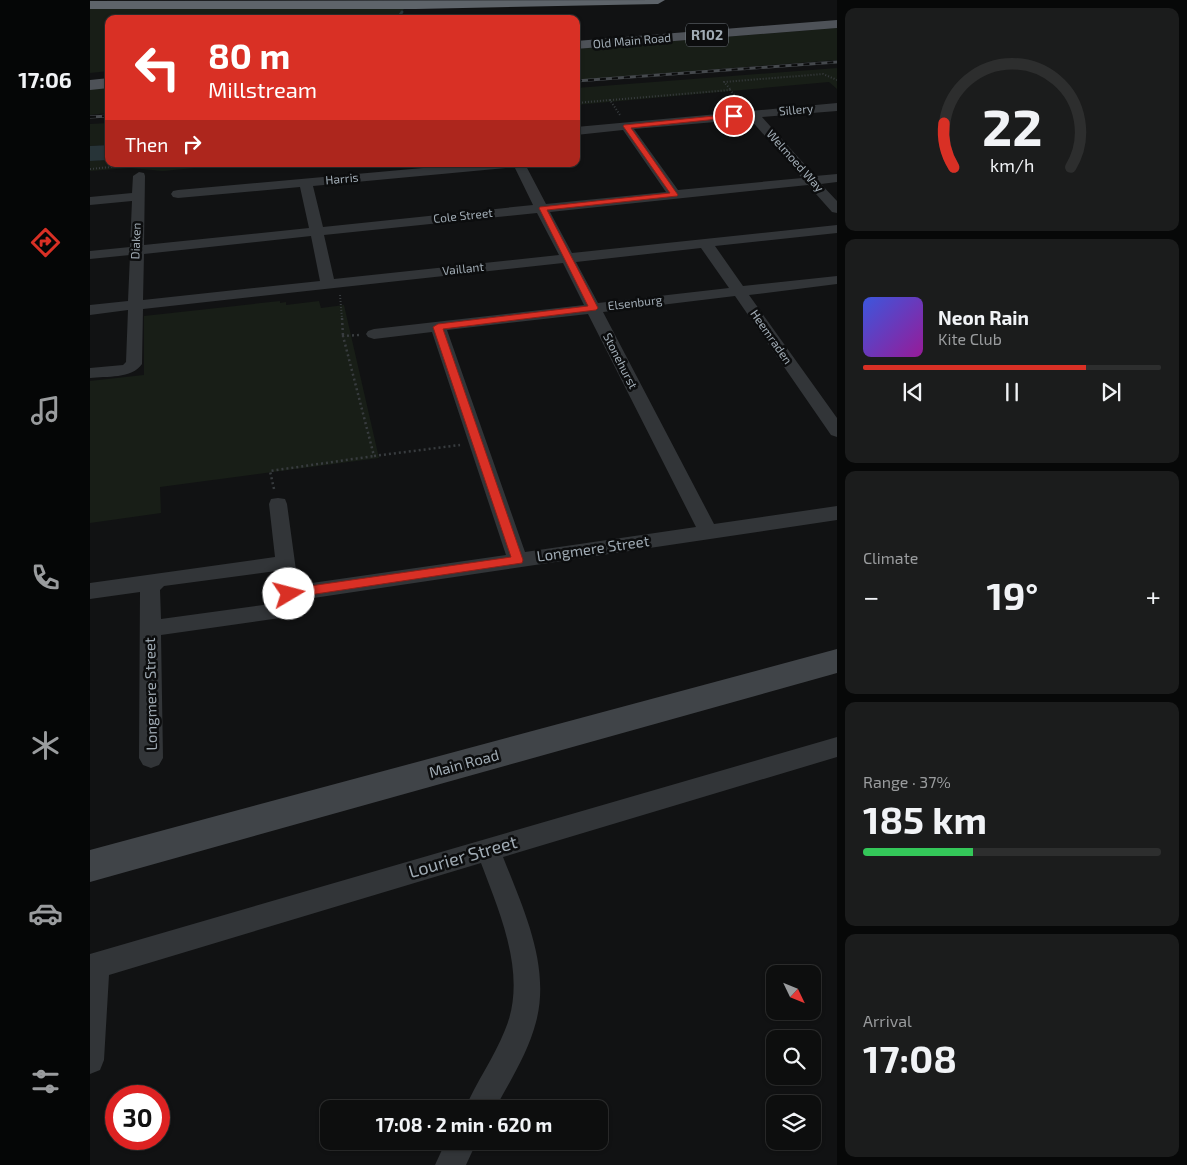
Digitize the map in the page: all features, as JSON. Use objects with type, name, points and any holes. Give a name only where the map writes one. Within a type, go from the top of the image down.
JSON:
[{"type":"highway","points":[[90,5],[416,5],[658,0]]},
{"type":"main road","name":"Old Main Road","points":[[580,38],[837,17]]},
{"type":"main road","name":"Old Main Road","points":[[580,45],[837,24]]},
{"type":"main road","points":[[90,77],[105,76]]},
{"type":"main road","points":[[90,85],[105,83]]},
{"type":"main road","name":"Main Road","points":[[90,866],[837,661]]},
{"type":"street","name":"Sillery","points":[[580,130],[837,107]]},
{"type":"street","name":"Welmoed Way","points":[[752,114],[837,209]]},
{"type":"street","points":[[626,126],[674,195]]},
{"type":"street","name":"Harris","points":[[178,194],[473,167]]},
{"type":"street","name":"Stonehurst","points":[[522,167],[708,532]]},
{"type":"street","name":"Diaken","points":[[90,374],[127,369],[134,366],[138,176]]},
{"type":"street","name":"Cole Street","points":[[90,255],[837,178]]},
{"type":"street","points":[[306,182],[316,231],[333,283]]},
{"type":"street","points":[[90,201],[138,196]]},
{"type":"street","name":"Vaillant","points":[[90,310],[837,229]]},
{"type":"street","name":"Heemraden","points":[[705,243],[837,431]]},
{"type":"street","name":"Elsenburg","points":[[374,334],[837,280]]},
{"type":"street","points":[[438,327],[518,560]]},
{"type":"street","points":[[278,504],[289,594]]},
{"type":"street","name":"Longmere Street","points":[[150,629],[280,610],[288,605],[289,594],[837,513]]},
{"type":"street","points":[[90,591],[284,562]]},
{"type":"street","name":"Longmere Street","points":[[151,758],[150,591],[153,583]]},
{"type":"street","name":"Lourier Street","points":[[93,966],[837,747]]},
{"type":"street","points":[[484,1100],[513,1046],[523,1022],[528,997],[527,973],[522,949],[488,850]]},
{"type":"street","points":[[90,1060],[93,966]]},
{"type":"street","points":[[450,1165],[458,1150]]},
{"type":"path","points":[[752,114],[724,82],[823,74],[837,80]]},
{"type":"path","points":[[580,103],[730,90]]},
{"type":"path","points":[[610,100],[626,126]]},
{"type":"path","points":[[90,169],[120,167]]},
{"type":"path","points":[[333,283],[343,336],[374,456]]},
{"type":"path","points":[[343,336],[374,334]]},
{"type":"path","points":[[278,504],[270,471],[478,443]]},
{"type":"shaded area","points":[[90,8],[404,9],[400,15],[105,15],[105,71],[90,73]]},
{"type":"shaded area","points":[[837,28],[837,60],[580,80],[580,49]]},
{"type":"shaded area","points":[[837,68],[837,89],[829,82],[580,105],[580,88]]},
{"type":"shaded area","points":[[105,87],[105,113],[90,115],[90,89]]},
{"type":"shaded area","points":[[105,123],[105,145],[90,146],[90,124]]},
{"type":"shaded area","points":[[105,145],[105,160],[90,161],[90,146]]},
{"type":"shaded area","points":[[105,160],[105,167],[205,167],[163,171],[130,168],[90,171],[90,161]]},
{"type":"shaded area","points":[[280,301],[280,303],[286,302],[286,305],[319,301],[321,308],[344,305],[379,458],[160,487],[161,513],[90,523],[90,381],[144,375],[144,316]]},
{"type":"railway","points":[[580,81],[837,62]]},
{"type":"railway","points":[[90,117],[105,116]]},
{"type":"route","points":[[289,594],[518,560],[438,327],[593,308],[542,208],[674,195],[626,126],[734,116]]}]
